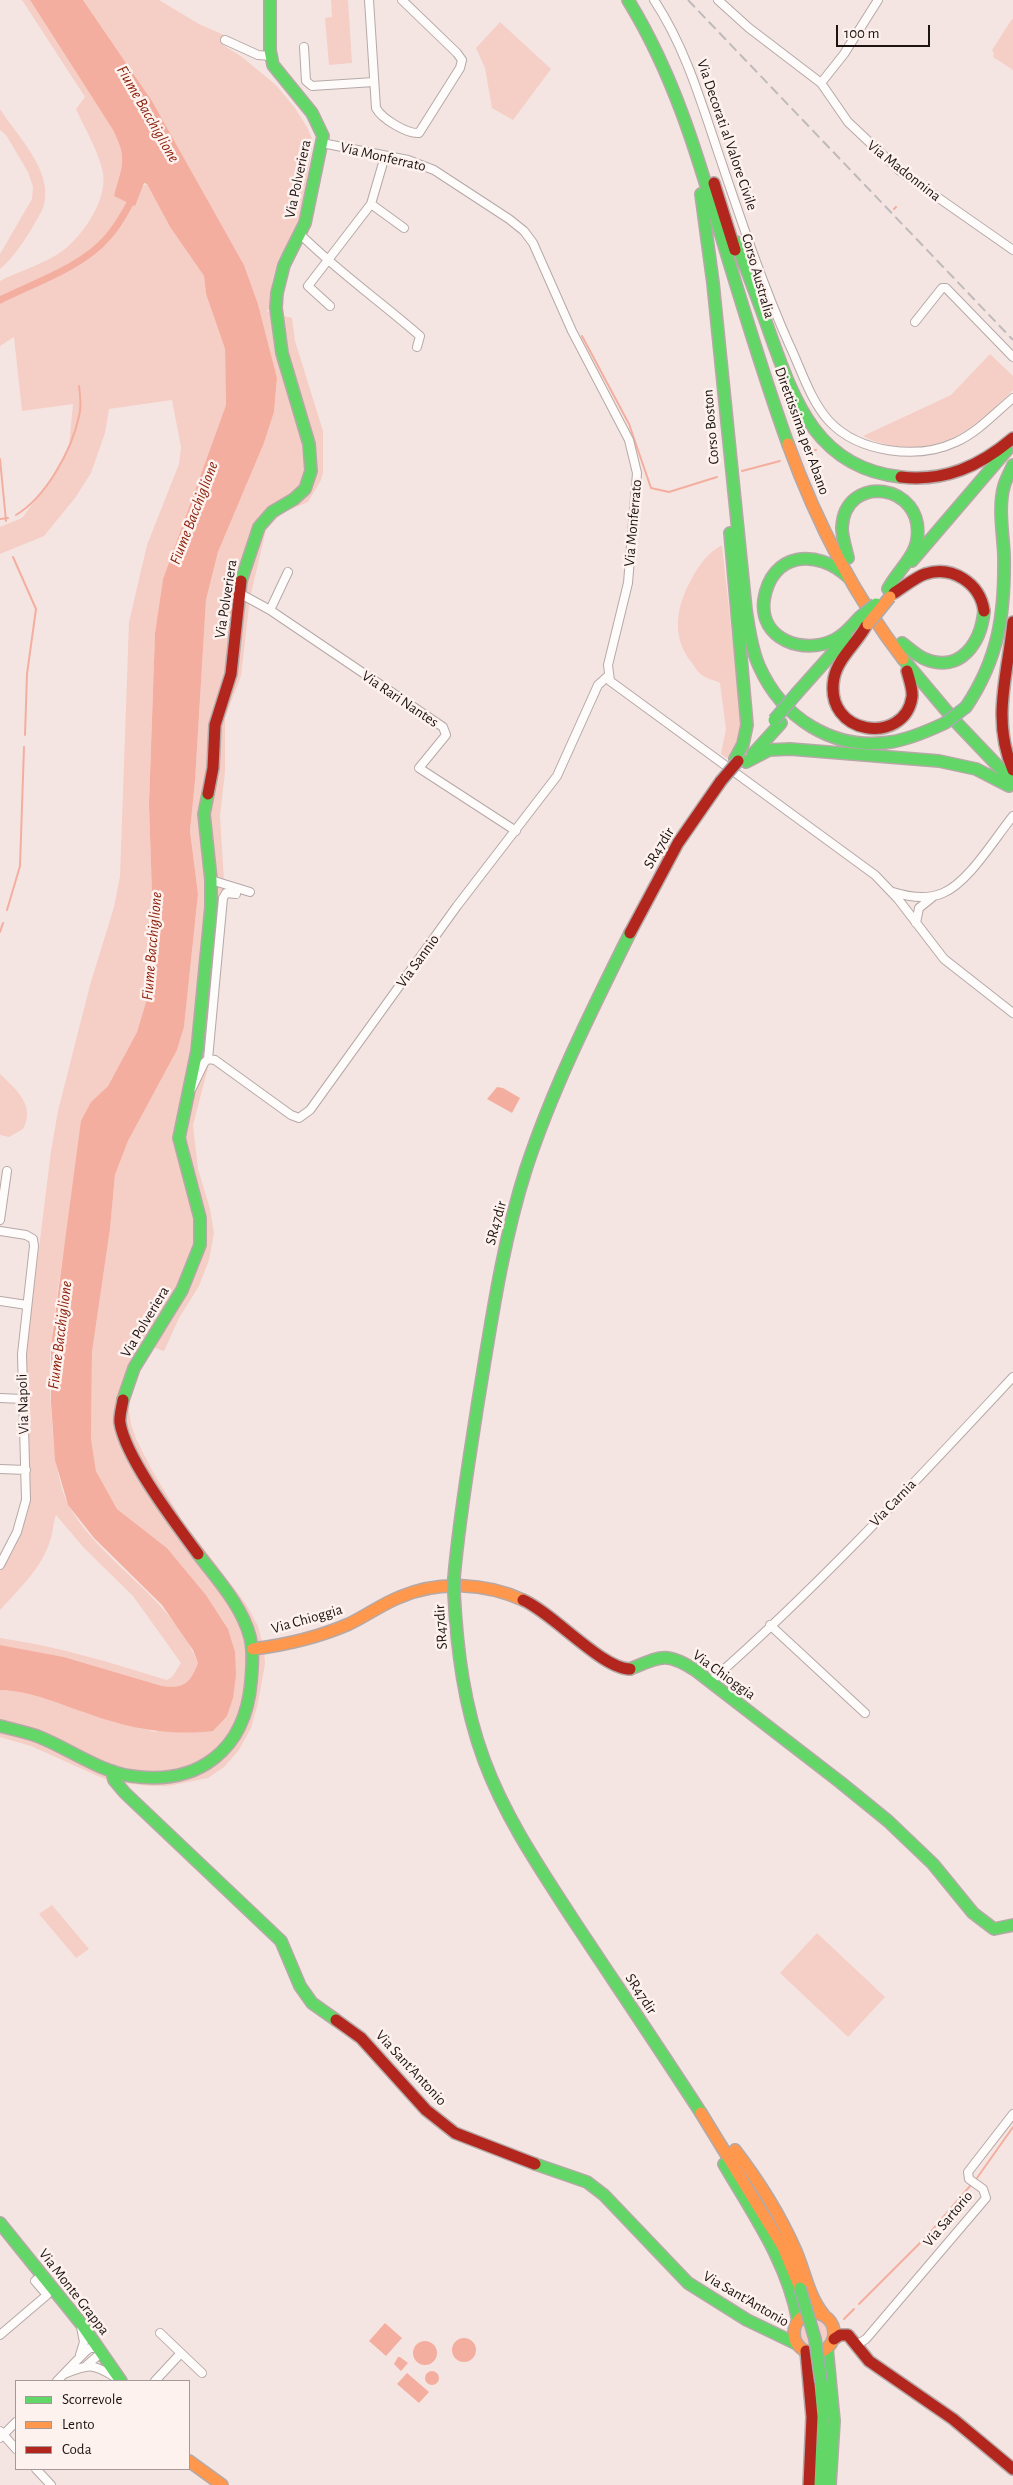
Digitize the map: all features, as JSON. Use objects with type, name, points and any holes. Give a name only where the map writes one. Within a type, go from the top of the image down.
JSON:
[{"type":"main road","name":"Via Polveriera","points":[[112,1772],[131,1776],[152,1777],[182,1774],[200,1768],[219,1755],[229,1744],[243,1722],[249,1702],[253,1649],[243,1619],[223,1587],[175,1523],[144,1474],[128,1446],[120,1422],[124,1392],[134,1368],[182,1290],[196,1257],[201,1232],[198,1206],[179,1138],[182,1114],[201,1025],[211,908],[211,880],[204,814],[213,768],[215,725],[231,674],[239,592],[249,551],[259,527],[272,512],[294,499],[305,489],[311,471],[309,444],[282,352],[276,308],[277,294],[284,265],[300,234],[306,217],[322,143],[321,129],[317,120],[279,73],[271,56],[270,0]]},
{"type":"main road","points":[[628,0],[639,16],[666,69],[691,137]]},
{"type":"main road","name":"Corso Australia","points":[[639,0],[649,15],[673,67],[724,210],[769,366],[798,451],[834,534],[849,561]]},
{"type":"main road","name":"Corso Boston","points":[[691,137],[708,246],[729,463],[753,643],[758,665],[771,689],[788,710],[812,728],[828,735],[871,745],[895,744],[912,739],[945,723],[966,707],[981,689],[991,672],[1003,634],[1002,503],[1004,486],[1013,466]]},
{"type":"main road","name":"Direttissima per Abano","points":[[691,137],[789,448],[816,513],[854,583],[899,647],[943,707],[1013,782]]},
{"type":"main road","points":[[724,210],[789,386],[810,426],[838,452],[872,471],[902,478],[927,479],[953,474],[968,468],[982,461],[1013,438]]},
{"type":"main road","name":"SR47dir","points":[[864,621],[876,604],[889,593],[1013,443]]},
{"type":"main road","name":"SR47dir","points":[[819,2485],[823,2433],[821,2382],[815,2339],[800,2288],[773,2227],[519,1835],[484,1761],[465,1700],[456,1639],[454,1578],[460,1514],[493,1306],[509,1231],[527,1168],[547,1112],[588,1019],[644,905],[711,792],[777,722],[1013,454]]},
{"type":"main road","points":[[729,463],[731,558],[747,725],[741,762],[769,750],[790,749],[924,760],[959,765],[977,770],[995,777],[1013,790]]},
{"type":"main road","points":[[849,561],[841,538],[842,516],[849,504],[858,495],[869,491],[892,492],[904,499],[914,509],[918,521],[917,540],[889,593]]},
{"type":"main road","points":[[1003,536],[1009,555],[1012,622],[1000,732],[1006,756],[1013,770]]},
{"type":"main road","points":[[854,583],[827,562],[802,558],[793,560],[783,566],[769,583],[765,592],[764,611],[775,634],[788,644],[806,648],[817,648],[837,639],[864,621]]},
{"type":"main road","name":"Direttissima per Abano","points":[[849,561],[899,647]]},
{"type":"main road","points":[[889,593],[928,573],[949,572],[967,580],[974,586],[983,597],[986,610],[984,631],[979,643],[961,658],[946,663],[930,662],[918,658],[899,647]]},
{"type":"main road","points":[[864,621],[862,635],[840,663],[832,690],[839,712],[856,726],[880,730],[899,722],[907,713],[910,706],[912,688],[899,647]]},
{"type":"main road","name":"SR47dir","points":[[693,821],[722,781]]},
{"type":"main road","name":"Via Chioggia","points":[[253,1649],[342,1627],[408,1593],[428,1588],[477,1588],[508,1594],[530,1604],[569,1629],[615,1666],[628,1670],[654,1658],[665,1656],[675,1658],[711,1681],[815,1762],[904,1836],[933,1865],[985,1924],[1001,1930],[1013,1925]]},
{"type":"main road","points":[[0,1726],[36,1736],[112,1772]]},
{"type":"main road","name":"Via Sant'Antonio","points":[[112,1772],[114,1780],[125,1793],[281,1941],[296,1972],[300,1986],[312,2003],[361,2038],[426,2110],[464,2136],[505,2154],[587,2182],[604,2195],[688,2283],[747,2320],[802,2347]]},
{"type":"main road","points":[[680,2082],[745,2163],[765,2192],[796,2250],[818,2309],[828,2318],[857,2334],[878,2367],[953,2419],[1013,2469]]},
{"type":"main road","points":[[680,2082],[714,2147],[774,2252],[792,2293],[797,2323],[787,2331],[776,2334]]},
{"type":"main road","name":"Via Monte Grappa","points":[[0,2223],[78,2318],[120,2380]]},
{"type":"main road","name":"Via Sant'Antonio","points":[[802,2347],[794,2334],[797,2323],[813,2312],[828,2318]]},
{"type":"main road","points":[[828,2318],[834,2330],[830,2344],[834,2421],[830,2485]]},
{"type":"main road","points":[[809,2485],[812,2417],[802,2347],[817,2353],[840,2335],[848,2336],[861,2343]]},
{"type":"main road","points":[[190,2462],[222,2485]]},
{"type":"street","points":[[369,0],[376,108],[379,114],[412,134],[419,133],[460,68],[462,60],[402,0]]},
{"type":"street","name":"Via Decorati al Valore Civile","points":[[654,0],[692,73],[739,214],[779,322],[811,392],[829,421],[848,435],[874,446],[893,450],[927,450],[956,442],[970,434],[1013,398]]},
{"type":"street","name":"Via Madonnina","points":[[718,0],[749,28],[821,83],[848,122],[900,171],[1013,250]]},
{"type":"street","points":[[821,83],[844,54],[878,0]]},
{"type":"street","points":[[225,40],[258,55],[271,56]]},
{"type":"street","points":[[304,47],[306,81],[312,86],[374,82]]},
{"type":"street","name":"Via Monferrato","points":[[322,143],[408,160],[434,170],[509,219],[524,232],[533,244],[572,331],[629,440],[637,473],[628,583],[608,676]]},
{"type":"street","points":[[330,306],[312,292],[308,286],[371,204],[385,156]]},
{"type":"street","points":[[371,204],[404,228]]},
{"type":"street","name":"Via Polveriera","points":[[300,234],[327,261],[420,336],[417,347]]},
{"type":"street","points":[[915,322],[942,288],[946,288],[1013,357]]},
{"type":"street","points":[[270,610],[288,572]]},
{"type":"street","name":"Via Rari Nantes","points":[[239,592],[270,610],[443,727],[446,735],[419,768],[516,831]]},
{"type":"street","points":[[608,676],[615,686],[860,864],[891,892],[951,965],[1013,1013]]},
{"type":"street","name":"Via Sannio","points":[[208,1059],[220,1062],[291,1115],[302,1116],[310,1110],[457,906],[558,776],[598,685],[608,676]]},
{"type":"street","points":[[916,923],[919,908],[934,896],[954,888],[1013,816]]},
{"type":"street","points":[[211,880],[250,892]]},
{"type":"street","points":[[891,892],[910,897],[934,896]]},
{"type":"street","points":[[188,1092],[208,1059],[223,898],[226,894],[236,894]]},
{"type":"street","points":[[904,907],[910,897]]},
{"type":"street","points":[[904,907],[919,908]]},
{"type":"street","points":[[0,1220],[8,1171]]},
{"type":"street","name":"Via Napoli","points":[[0,1231],[33,1238],[34,1246],[22,1354],[26,1500],[23,1515],[9,1550],[0,1565]]},
{"type":"street","points":[[0,1301],[27,1305]]},
{"type":"street","name":"Via Carnia","points":[[711,1681],[878,1519],[1013,1377]]},
{"type":"street","points":[[0,1398],[23,1399]]},
{"type":"street","points":[[0,1469],[26,1470]]},
{"type":"street","points":[[770,1625],[865,1713]]},
{"type":"street","name":"Via Sartorio","points":[[861,2343],[986,2198],[983,2189],[969,2179],[968,2172],[1013,2114]]},
{"type":"street","points":[[0,2335],[47,2295],[35,2281],[43,2274]]},
{"type":"street","points":[[78,2318],[84,2342],[79,2357]]},
{"type":"street","points":[[160,2333],[202,2373]]},
{"type":"street","points":[[58,2380],[79,2357],[90,2348],[100,2350],[87,2365],[64,2374]]},
{"type":"street","points":[[156,2380],[181,2353]]},
{"type":"street","points":[[87,2365],[103,2369],[120,2380]]},
{"type":"street","points":[[15,2423],[1,2435],[15,2447]]},
{"type":"street","points":[[37,2470],[51,2485]]},
{"type":"shaded area","points":[[22,0],[30,0],[118,140],[122,163],[114,196],[147,184],[170,227],[204,276],[206,294],[225,349],[226,405],[163,579],[155,633],[149,804],[154,954],[146,1002],[137,1032],[108,1086],[91,1102],[63,1254],[50,1356],[50,1390],[54,1444],[58,1472],[69,1506],[83,1527],[100,1546],[172,1619],[198,1663],[189,1680],[181,1685],[170,1687],[64,1657],[0,1645],[0,1638],[21,1641],[105,1661],[167,1680],[172,1677],[181,1663],[133,1596],[84,1548],[56,1515],[50,1541],[41,1561],[29,1578],[0,1610],[0,1570],[13,1551],[29,1508],[26,1470],[26,1354],[51,1151],[58,1111],[90,985],[114,907],[120,876],[129,622],[147,545],[179,464],[181,447],[172,400],[109,409],[105,433],[91,473],[75,498],[44,536],[0,554],[0,527],[22,518],[51,479],[69,446],[73,404],[22,411],[14,337],[0,346],[0,281],[50,259],[73,242],[93,215],[102,194],[103,183],[103,173],[98,157],[76,109],[85,97]]},
{"type":"shaded area","points":[[83,0],[159,0],[199,24],[226,36],[223,45],[242,57],[276,85],[295,108],[313,141],[299,227],[278,260],[272,282],[271,308],[266,311],[292,318],[295,341],[323,431],[323,473],[308,502],[282,513],[266,530],[250,598],[241,676],[225,718],[225,772],[220,816],[225,897],[210,1060],[193,1125],[198,1169],[210,1209],[214,1233],[209,1260],[199,1286],[179,1318],[164,1351],[149,1346],[126,1392],[131,1424],[136,1439],[153,1472],[182,1520],[246,1604],[258,1626],[264,1649],[265,1664],[251,1728],[239,1750],[224,1767],[208,1778],[168,1786],[149,1786],[109,1781],[31,1746],[0,1737],[0,1690],[34,1695],[122,1724],[156,1732],[228,1629],[206,1595],[167,1548],[117,1509],[96,1471],[91,1439],[92,1352],[110,1229],[115,1175],[128,1141],[177,1050],[184,1027],[198,894],[190,831],[195,781],[206,600],[218,552],[264,443],[274,412],[277,378],[258,304],[244,265],[152,101]]},
{"type":"shaded area","points":[[331,0],[348,0],[352,63],[329,65],[325,18],[332,17]]},
{"type":"shaded area","points":[[1012,19],[1013,70],[993,57],[992,50]]},
{"type":"shaded area","points":[[500,22],[551,69],[513,120],[492,108],[485,68],[476,48]]},
{"type":"shaded area","points":[[0,109],[39,166],[45,192],[43,208],[31,230],[21,246],[0,269],[0,254],[32,199],[33,187],[28,172],[6,135],[0,130]]},
{"type":"shaded area","points":[[990,354],[1013,376],[1013,390],[975,425],[947,440],[932,445],[915,447],[883,444],[863,436],[951,395]]},
{"type":"shaded area","points":[[722,545],[742,727],[730,760],[721,754],[726,729],[720,683],[699,673],[685,653],[678,633],[679,612],[686,590],[700,564]]},
{"type":"shaded area","points":[[0,1074],[18,1092],[26,1105],[26,1121],[23,1129],[9,1137],[0,1135]]},
{"type":"shaded area","points":[[52,1905],[89,1949],[76,1958],[39,1914]]},
{"type":"shaded area","points":[[817,1933],[885,1997],[848,2037],[780,1973]]},
{"type":"shaded area","points":[[814,2317],[824,2322],[829,2332],[824,2342],[814,2347],[804,2342],[799,2332],[804,2322]]},
{"type":"water","name":"Fiume Bacchiglione","points":[[30,0],[83,0],[152,101],[244,265],[258,304],[277,378],[274,412],[264,443],[218,552],[206,600],[195,781],[190,831],[198,894],[184,1027],[177,1050],[128,1141],[115,1175],[110,1229],[92,1352],[91,1439],[96,1471],[117,1509],[167,1548],[206,1595],[228,1629],[235,1652],[236,1675],[233,1698],[227,1716],[213,1731],[181,1733],[150,1730],[120,1724],[34,1695],[0,1690],[0,1645],[64,1657],[170,1687],[181,1685],[189,1680],[198,1663],[193,1650],[162,1605],[94,1538],[68,1505],[55,1460],[51,1403],[51,1346],[81,1121],[91,1102],[108,1086],[137,1032],[146,1002],[154,954],[149,804],[155,633],[163,579],[226,405],[225,349],[206,294],[204,276],[170,227],[147,184],[144,183],[135,206],[114,196],[122,163],[118,140]]},
{"type":"water","points":[[497,1087],[503,1088],[520,1098],[512,1113],[487,1099]]},
{"type":"water","points":[[385,2323],[402,2338],[386,2356],[369,2341]]},
{"type":"water","points":[[464,2338],[472,2342],[476,2350],[472,2358],[464,2362],[456,2358],[452,2350],[456,2342]]},
{"type":"water","points":[[425,2341],[430,2342],[436,2348],[436,2358],[430,2364],[425,2365],[420,2364],[414,2358],[413,2353],[414,2348],[420,2342]]},
{"type":"water","points":[[398,2357],[408,2363],[401,2371],[394,2364]]},
{"type":"water","points":[[432,2371],[437,2373],[439,2378],[437,2383],[432,2385],[427,2383],[425,2378],[427,2373]]},
{"type":"water","points":[[407,2373],[429,2392],[419,2403],[397,2384]]},
{"type":"waterway","points":[[0,300],[42,281],[85,258],[115,228],[134,196]]},
{"type":"waterway","points":[[582,336],[629,424],[651,488],[669,492],[717,477]]},
{"type":"waterway","points":[[16,515],[38,497],[64,458],[76,429],[80,412],[79,386]]},
{"type":"waterway","points":[[806,452],[816,450]]},
{"type":"waterway","points":[[0,459],[6,521]]},
{"type":"waterway","points":[[742,471],[780,461]]},
{"type":"waterway","points":[[0,519],[8,518]]},
{"type":"waterway","points":[[13,557],[36,609],[27,674],[25,735]]},
{"type":"waterway","points":[[7,910],[20,866],[24,747]]},
{"type":"waterway","points":[[0,932],[3,923]]},
{"type":"waterway","points":[[977,2178],[1013,2127]]},
{"type":"waterway","points":[[859,2304],[928,2235],[970,2186]]},
{"type":"waterway","points":[[844,2319],[854,2309]]},
{"type":"railway","points":[[688,0],[1013,340]]},
{"type":"traffic: fast","points":[[241,581],[259,527],[272,512],[294,499],[305,489],[311,471],[309,444],[282,353],[276,308],[277,293],[284,265],[305,223],[323,136],[312,113],[273,65],[270,50],[270,0]]},
{"type":"traffic: fast","points":[[628,0],[658,56],[693,144],[761,366],[788,444]]},
{"type":"traffic: fast","points":[[701,194],[713,283],[746,610],[752,645],[759,666],[769,685],[781,701],[812,727],[830,736],[849,741],[891,742],[912,737],[945,723]]},
{"type":"traffic: fast","points":[[736,242],[787,380],[798,404],[812,425],[828,444],[847,460],[872,471],[901,477]]},
{"type":"traffic: fast","points":[[912,561],[1007,450]]},
{"type":"traffic: fast","points":[[966,707],[986,671],[998,634],[1004,576],[1001,503],[1004,486],[1013,465]]},
{"type":"traffic: fast","points":[[848,558],[842,528],[846,510],[856,498],[869,492],[884,492],[898,496],[909,506],[916,521],[917,540],[909,559],[888,589]]},
{"type":"traffic: fast","points":[[730,533],[747,725],[743,744],[735,759]]},
{"type":"traffic: fast","points":[[848,577],[836,568],[810,559],[797,560],[785,564],[776,572],[768,584],[764,600],[764,614],[776,634],[786,641],[810,646],[838,638],[860,617]]},
{"type":"traffic: fast","points":[[860,617],[876,604]]},
{"type":"traffic: fast","points":[[902,643],[922,658],[938,663],[959,659],[974,644],[979,634],[984,611]]},
{"type":"traffic: fast","points":[[797,693],[846,638]]},
{"type":"traffic: fast","points":[[903,659],[955,721],[1013,782]]},
{"type":"traffic: fast","points":[[774,720],[797,693]]},
{"type":"traffic: fast","points":[[945,723],[966,707]]},
{"type":"traffic: fast","points":[[753,754],[781,723]]},
{"type":"traffic: fast","points":[[746,762],[769,750],[790,749],[939,761],[976,769],[1009,786]]},
{"type":"traffic: fast","points":[[123,1400],[134,1368],[182,1290],[200,1245],[200,1218],[179,1138],[197,1051],[211,907],[211,880],[204,814],[208,794]]},
{"type":"traffic: fast","points":[[454,1578],[464,1490],[498,1284],[510,1226],[526,1169],[548,1108],[630,933]]},
{"type":"traffic: fast","points":[[0,1726],[37,1736],[95,1764],[131,1776],[155,1778],[178,1775],[197,1769],[214,1758],[228,1744],[239,1727],[247,1706],[251,1682],[252,1648],[241,1614],[221,1583],[198,1554]]},
{"type":"traffic: fast","points":[[454,1578],[454,1593]]},
{"type":"traffic: fast","points":[[454,1593],[457,1636],[471,1719],[492,1781],[512,1822],[547,1880],[701,2113]]},
{"type":"traffic: fast","points":[[630,1669],[656,1659],[669,1658],[695,1670],[888,1821],[933,1864],[973,1913],[994,1929],[1013,1925]]},
{"type":"traffic: fast","points":[[112,1771],[114,1780],[125,1793],[281,1941],[300,1986],[312,2003],[336,2020]]},
{"type":"traffic: fast","points":[[535,2164],[587,2182],[604,2195],[688,2283],[747,2320],[797,2344]]},
{"type":"traffic: fast","points":[[724,2164],[758,2220],[778,2259],[793,2300],[798,2321]]},
{"type":"traffic: fast","points":[[0,2223],[83,2326],[120,2380]]},
{"type":"traffic: fast","points":[[800,2288],[815,2339],[821,2382]]},
{"type":"traffic: fast","points":[[827,2348],[834,2421],[830,2485]]},
{"type":"traffic: fast","points":[[819,2485],[823,2433],[821,2382]]},
{"type":"traffic: slow","points":[[788,444],[811,501],[837,556],[868,609],[903,659]]},
{"type":"traffic: slow","points":[[868,624],[890,597]]},
{"type":"traffic: slow","points":[[253,1649],[290,1643],[326,1633],[349,1624],[393,1600],[430,1588],[446,1586],[478,1587],[509,1594],[523,1600]]},
{"type":"traffic: slow","points":[[701,2113],[783,2247],[800,2288]]},
{"type":"traffic: slow","points":[[735,2150],[775,2210],[795,2249],[810,2292],[824,2315]]},
{"type":"traffic: slow","points":[[818,2313],[825,2316],[831,2322],[834,2333],[833,2341],[825,2350],[818,2353],[810,2353],[803,2350],[795,2341],[794,2329],[797,2322],[806,2314],[818,2313]]},
{"type":"traffic: slow","points":[[190,2462],[222,2485]]},
{"type":"traffic: jam","points":[[714,183],[735,250]]},
{"type":"traffic: jam","points":[[901,477],[932,477],[961,470],[988,457],[1013,438]]},
{"type":"traffic: jam","points":[[894,593],[925,574],[945,572],[954,574],[971,585],[977,592],[984,611]]},
{"type":"traffic: jam","points":[[208,794],[213,768],[215,725],[231,674],[241,581]]},
{"type":"traffic: jam","points":[[1013,622],[1002,714],[1006,751],[1013,770]]},
{"type":"traffic: jam","points":[[866,626],[836,671],[834,697],[841,712],[852,722],[866,728],[881,728],[895,723],[906,713],[912,697],[907,671]]},
{"type":"traffic: jam","points":[[721,781],[738,761]]},
{"type":"traffic: jam","points":[[630,933],[678,843],[721,781]]},
{"type":"traffic: jam","points":[[123,1400],[120,1423],[124,1438],[153,1491],[198,1554]]},
{"type":"traffic: jam","points":[[523,1600],[548,1616],[592,1651],[619,1667],[630,1669]]},
{"type":"traffic: jam","points":[[336,2020],[361,2038],[426,2110],[455,2133],[535,2164]]},
{"type":"traffic: jam","points":[[834,2339],[840,2335],[848,2335],[869,2361],[953,2419],[1013,2469]]},
{"type":"traffic: jam","points":[[806,2351],[812,2417],[809,2485]]}]
